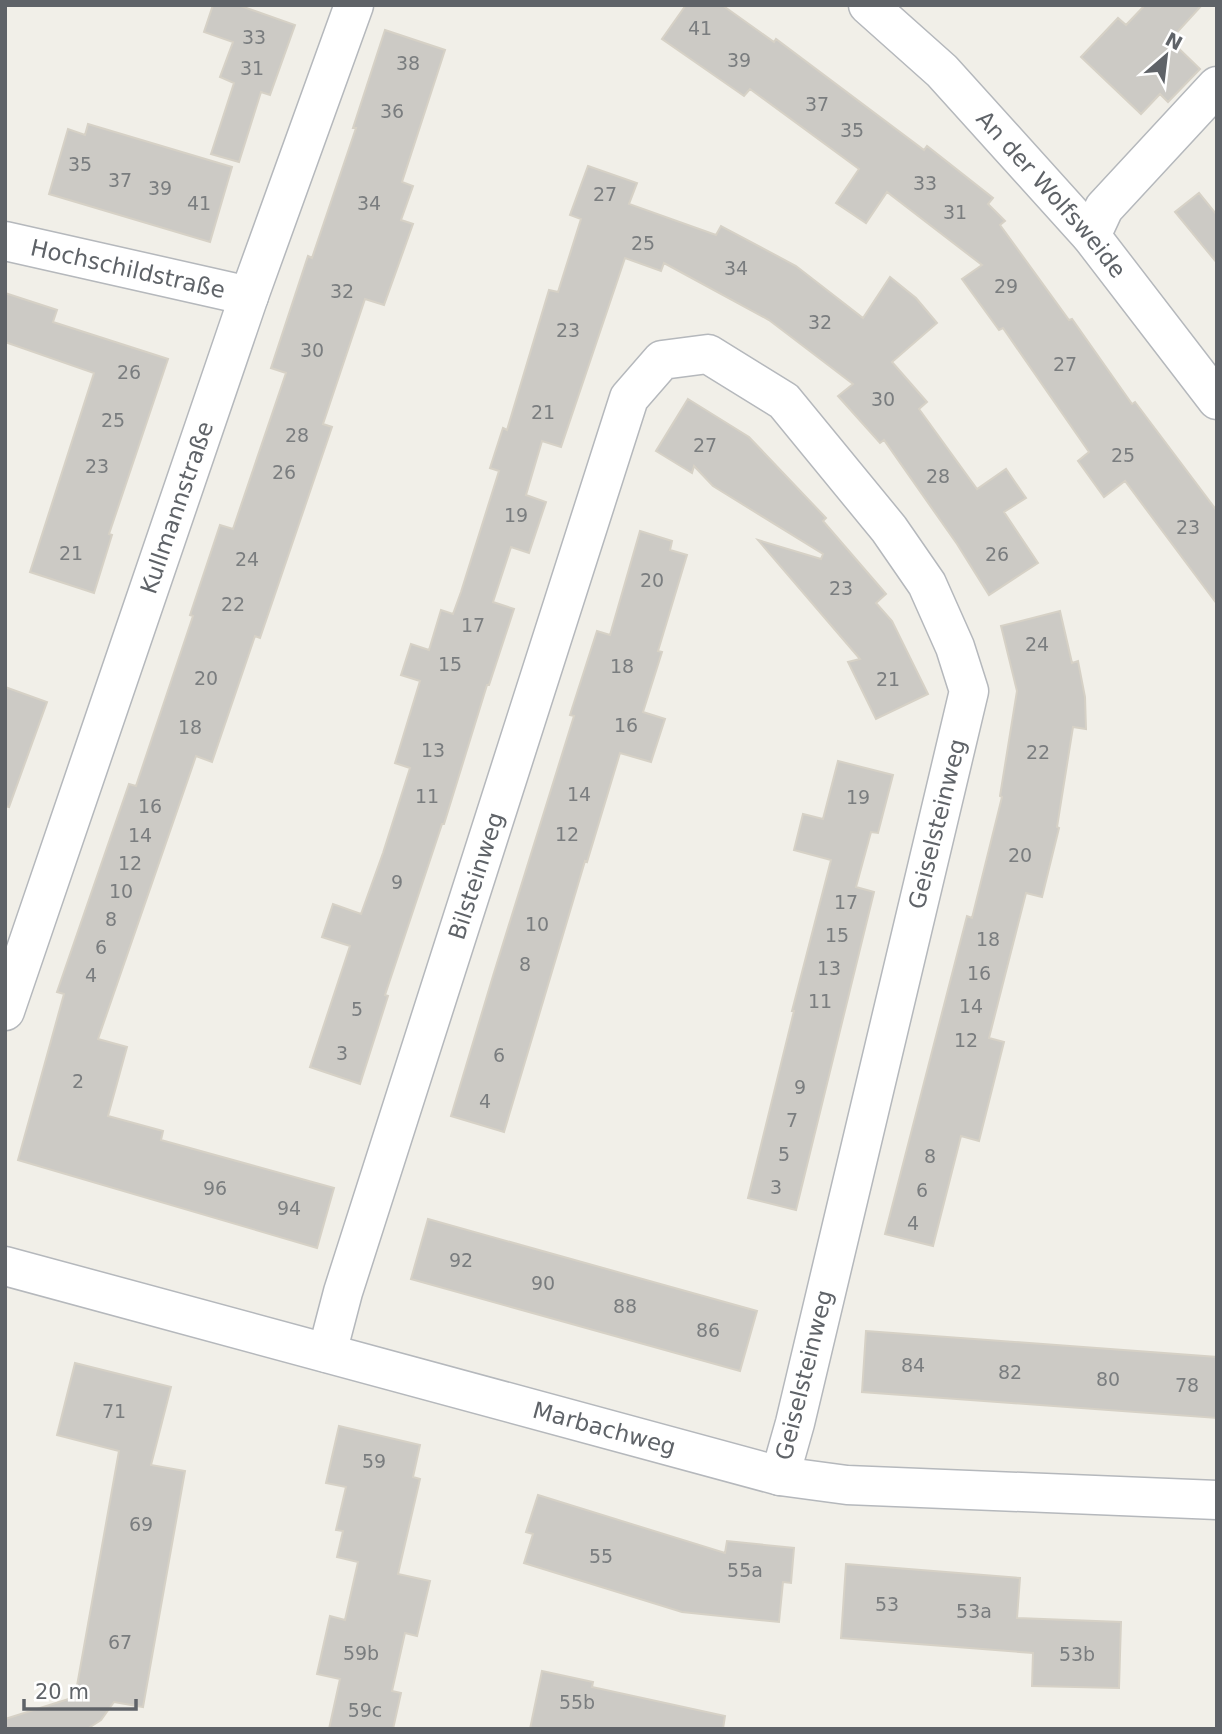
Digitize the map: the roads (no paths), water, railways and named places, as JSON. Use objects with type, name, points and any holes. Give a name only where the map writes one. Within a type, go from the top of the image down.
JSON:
[{"type":"street","name":"Kullmannstraße","points":[[5,1012],[249,296],[354,5]]},
{"type":"street","name":"An der Wolfsweide","points":[[868,5],[942,71],[1091,236],[1217,400]]},
{"type":"street","points":[[1091,236],[1104,208],[1217,86]]},
{"type":"street","name":"Hochschildstraße","points":[[5,241],[249,296]]},
{"type":"street","name":"Geiselsteinweg","points":[[629,398],[662,360],[708,354],[784,401],[889,529],[927,584],[955,648],[969,691],[795,1423],[780,1476]]},
{"type":"street","name":"Bilsteinweg","points":[[327,1353],[344,1292],[629,398]]},
{"type":"street","name":"Marbachweg","points":[[5,1266],[780,1476],[847,1485],[1217,1500]]}]
